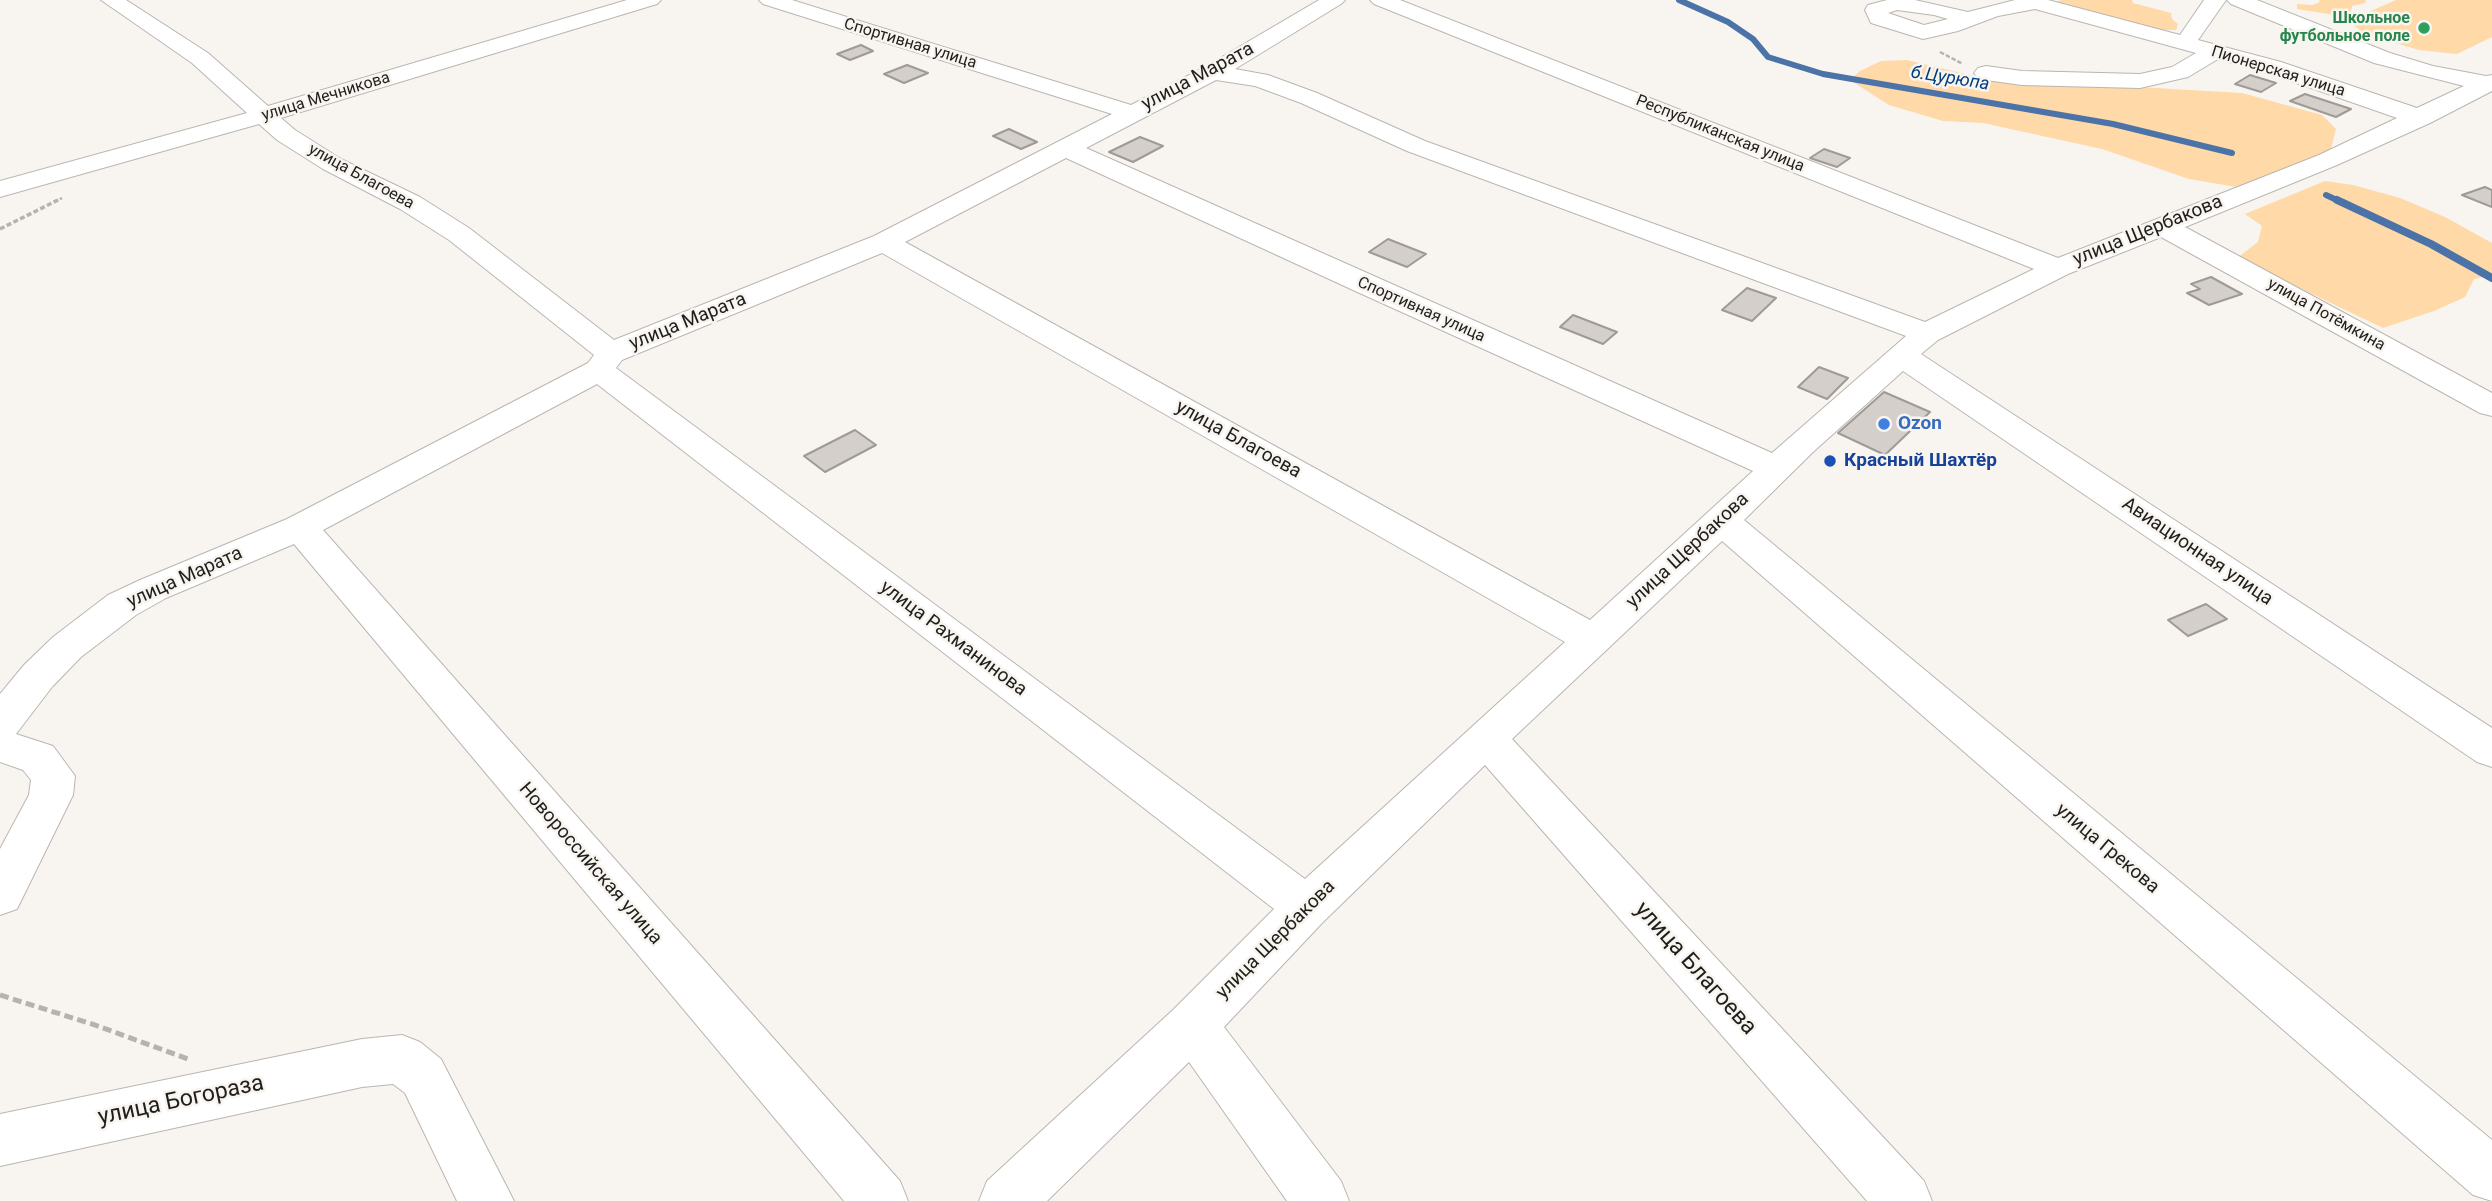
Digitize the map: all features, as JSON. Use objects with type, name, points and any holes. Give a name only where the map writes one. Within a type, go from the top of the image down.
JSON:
[{"type":"street","name":"улица Благоева","points":[[112,0],[200,58],[286,135],[410,203],[459,234],[605,362]]},
{"type":"street","name":"улица Мечникова","points":[[0,189],[265,115],[650,0]]},
{"type":"street","name":"Спортивная улица","points":[[770,0],[1130,112]]},
{"type":"street","name":"улица Марата","points":[[0,724],[38,676],[67,647],[113,612],[153,589],[300,527],[605,362],[884,242],[1068,149],[1130,112],[1213,72],[1334,0]]},
{"type":"street","name":"Республиканская улица","points":[[1381,0],[2058,268]]},
{"type":"street","name":"Пионерская улица","points":[[2215,0],[2185,43],[2273,67],[2421,118]]},
{"type":"street","points":[[2238,0],[2382,58],[2484,93]]},
{"type":"street","points":[[1969,19],[1936,9],[1896,4],[1876,10],[1879,18],[1923,32],[1969,19],[1993,10],[2039,1],[2185,43]]},
{"type":"street","points":[[1986,73],[2022,78],[2140,80],[2180,72],[2213,52]]},
{"type":"street","points":[[1213,72],[1260,79],[1310,98],[1416,146],[1914,344]]},
{"type":"street","name":"улица Щербакова","points":[[1007,1201],[1192,1025],[1307,907],[1776,468],[1914,344],[2058,268],[2328,160],[2484,93]]},
{"type":"street","name":"Спортивная улица","points":[[1068,149],[1776,468]]},
{"type":"street","name":"улица Потёмкина","points":[[2160,225],[2492,406]]},
{"type":"street","name":"улица Благоева","points":[[884,242],[1592,639]]},
{"type":"street","name":"Авиационная улица","points":[[1914,344],[2492,750]]},
{"type":"street","name":"улица Рахманинова","points":[[605,362],[1307,907]]},
{"type":"street","name":"улица Грекова","points":[[1722,521],[2492,1176]]},
{"type":"street","name":"Новороссийская улица","points":[[300,527],[880,1201]]},
{"type":"street","name":"улица Благоева","points":[[1486,738],[1904,1201]]},
{"type":"street","points":[[0,746],[38,758],[53,776],[51,795],[0,895]]},
{"type":"street","points":[[1192,1025],[1321,1201]]},
{"type":"street","name":"улица Богораза","points":[[0,1140],[362,1063],[402,1059],[423,1076],[486,1201]]},
{"type":"path","points":[[1923,32],[1922,42],[1950,60],[1986,73]]},
{"type":"path","points":[[0,995],[95,1025],[196,1062]]},
{"type":"shaded area","points":[[2132,0],[2133,3],[2171,13],[2172,19],[2178,24],[2176,30],[2154,30],[2055,2]]},
{"type":"shaded area","points":[[2319,0],[2366,0],[2365,3],[2352,6],[2351,12],[2335,15],[2297,9],[2297,4],[2313,5],[2320,2]]},
{"type":"shaded area","name":"Школьное футбольное поле","points":[[2396,0],[2492,0],[2492,37],[2457,54],[2419,50],[2365,34],[2348,21]]},
{"type":"shaded area","points":[[1907,60],[1982,78],[2242,93],[2322,115],[2336,129],[2328,160],[2254,190],[2189,179],[2102,149],[1983,123],[1943,121],[1889,105],[1850,80],[1860,71],[1881,61]]},
{"type":"shaded area","points":[[2325,181],[2353,185],[2400,198],[2445,217],[2492,243],[2492,275],[2474,279],[2465,297],[2434,311],[2383,328],[2237,258],[2258,242],[2262,226],[2245,214]]},
{"type":"building","points":[[861,45],[873,51],[850,60],[837,54]]},
{"type":"building","points":[[907,65],[928,73],[904,83],[884,74]]},
{"type":"building","points":[[2250,75],[2276,83],[2261,92],[2235,84]]},
{"type":"building","points":[[2305,94],[2351,109],[2336,117],[2290,101]]},
{"type":"building","points":[[1009,129],[1037,142],[1021,149],[993,136]]},
{"type":"building","points":[[1140,137],[1163,146],[1133,162],[1109,152]]},
{"type":"building","points":[[1824,149],[1850,158],[1837,167],[1810,158]]},
{"type":"building","points":[[2485,187],[2492,190],[2492,207],[2462,195]]},
{"type":"building","points":[[1388,239],[1426,254],[1407,267],[1369,252]]},
{"type":"building","points":[[2211,277],[2242,294],[2209,305],[2187,293],[2200,289],[2191,284]]},
{"type":"building","points":[[1747,288],[1776,298],[1752,321],[1722,310]]},
{"type":"building","points":[[1573,315],[1617,332],[1603,344],[1560,327]]},
{"type":"building","points":[[1819,367],[1848,378],[1827,399],[1798,387]]},
{"type":"building","points":[[1884,392],[1930,412],[1885,455],[1838,433]]},
{"type":"building","points":[[855,430],[876,445],[825,472],[804,456]]},
{"type":"building","points":[[2206,604],[2227,619],[2188,636],[2168,620]]},
{"type":"waterway","name":"б.Цурюпа","points":[[1679,0],[1728,22],[1753,39],[1768,57],[1823,74],[2113,124],[2232,153]]},
{"type":"waterway","name":"б.Цурюпа","points":[[2326,195],[2341,202]]},
{"type":"waterway","name":"б.Цурюпа","points":[[2337,200],[2431,244],[2492,278]]},
{"type":"place","name":"Школьное футбольное поле","points":[[2424,28]]},
{"type":"place","name":"Ozon","points":[[1884,424]]},
{"type":"place","name":"Красный Шахтёр","points":[[1830,461]]}]
